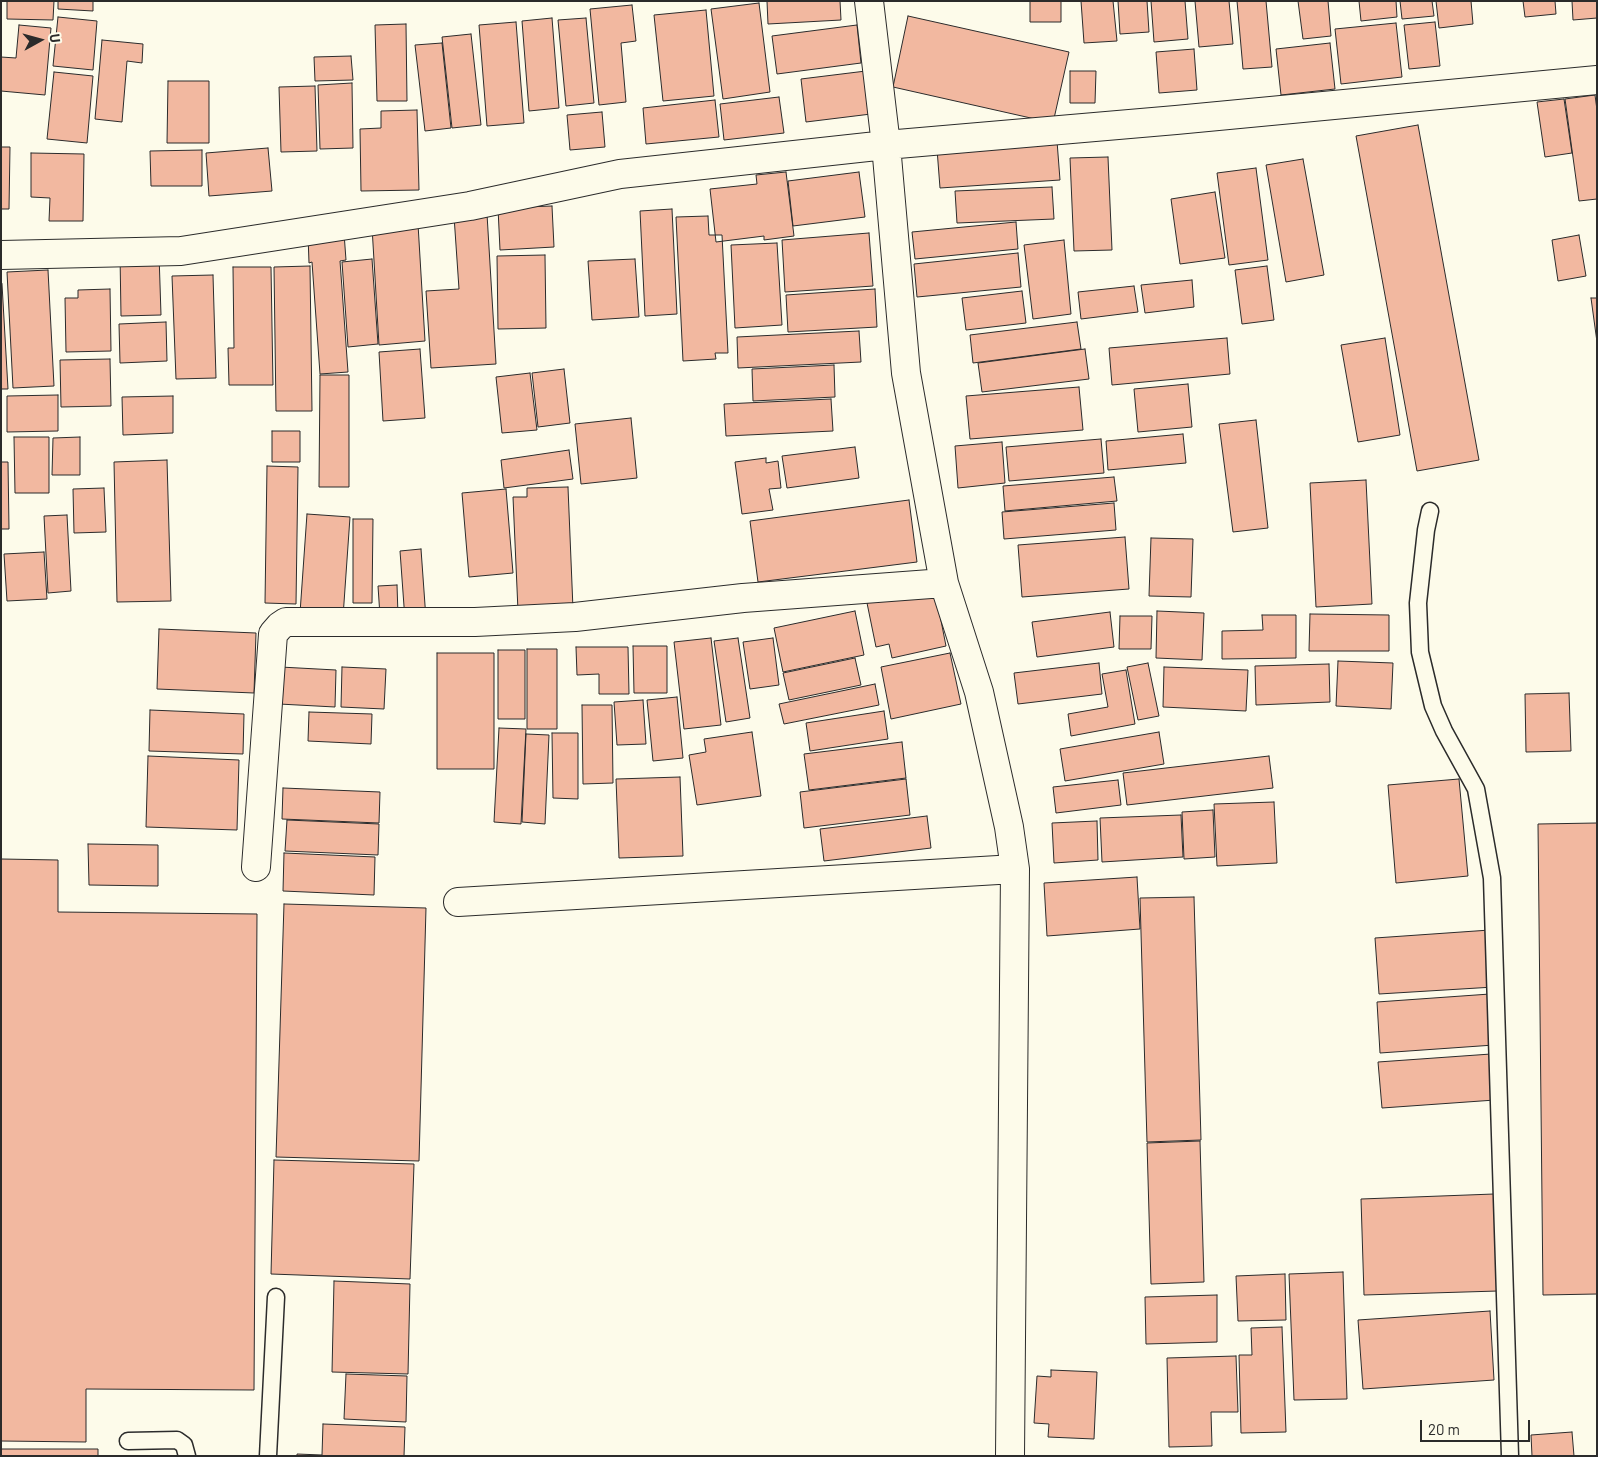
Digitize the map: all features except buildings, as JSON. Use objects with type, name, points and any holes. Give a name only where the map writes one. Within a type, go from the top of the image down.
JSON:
[{"type":"street","points":[[869,1],[886,145],[906,373],[944,583],[978,692],[1009,827],[1015,869],[1010,1456]]},
{"type":"street","points":[[1,254],[181,251],[470,206],[620,174],[886,145],[1176,120],[1597,80]]},
{"type":"street","points":[[256,867],[273,634],[286,622],[475,622],[575,617],[743,598],[944,583]]},
{"type":"street","points":[[458,902],[1015,869]]},
{"type":"lane","points":[[1430,511],[1426,530],[1418,603],[1420,652],[1433,706],[1476,789],[1492,878],[1510,1456]]},
{"type":"lane","points":[[268,1456],[276,1297]]},
{"type":"lane","points":[[128,1441],[177,1440],[184,1445],[187,1456]]}]
